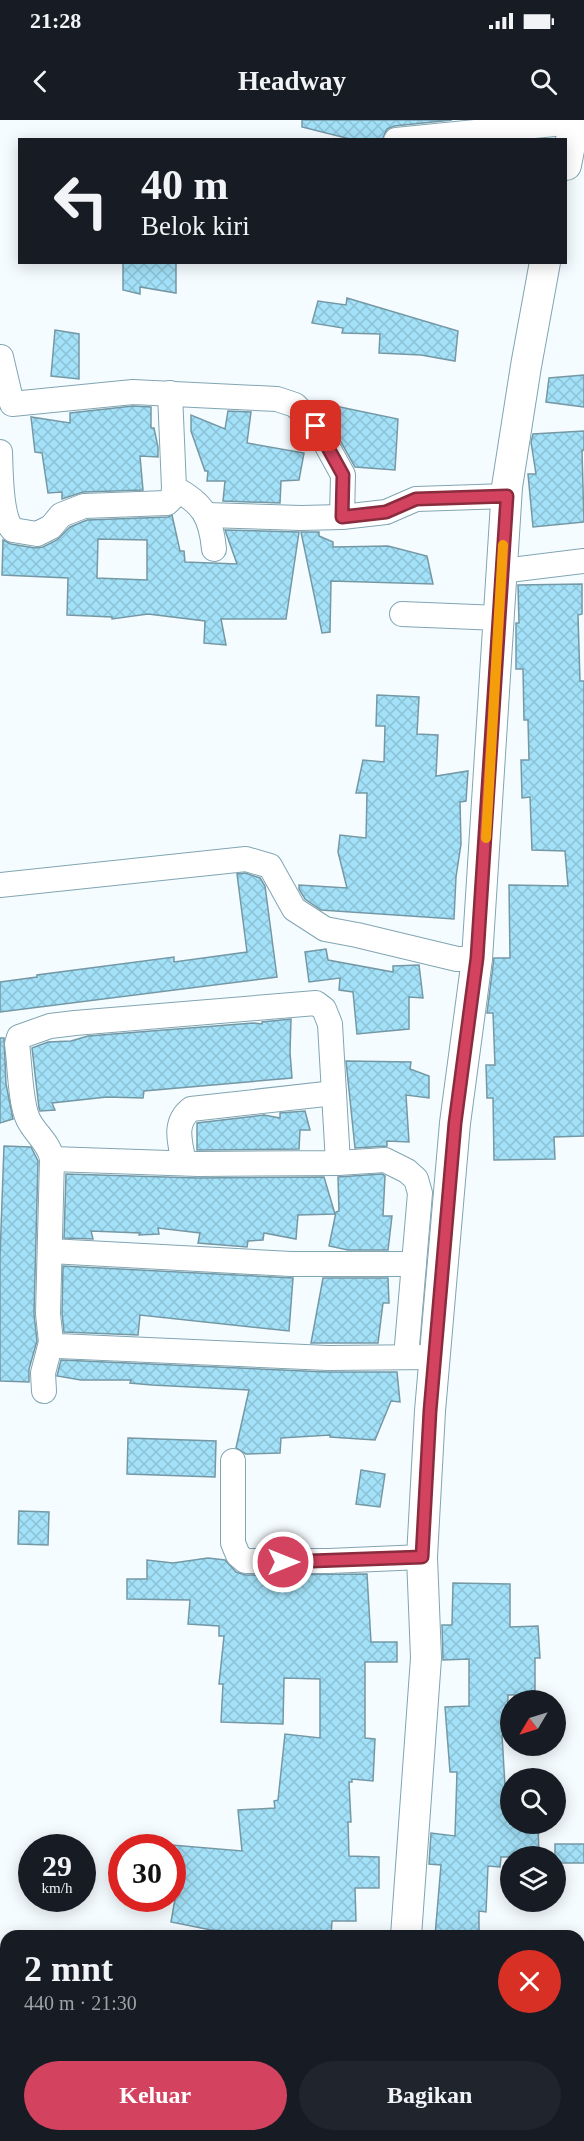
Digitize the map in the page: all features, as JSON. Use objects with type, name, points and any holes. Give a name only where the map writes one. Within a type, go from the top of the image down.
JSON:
[{"type":"street","points":[[415,138],[575,121],[567,160]]},
{"type":"street","points":[[420,1357],[477,958],[507,496],[526,366],[545,264]]},
{"type":"street","points":[[1,357],[6,404],[133,392],[277,399],[295,405],[316,426],[343,475],[342,517]]},
{"type":"street","points":[[0,452],[2,509],[4,519],[13,530],[33,534],[42,532],[51,527],[61,515],[84,506],[167,503],[173,497],[174,488],[170,393]]},
{"type":"street","points":[[174,488],[195,502],[206,515],[213,532],[214,549]]},
{"type":"street","points":[[206,515],[342,517],[386,512],[416,499],[507,496]]},
{"type":"street","points":[[502,571],[584,561]]},
{"type":"street","points":[[402,614],[499,618]]},
{"type":"street","points":[[0,885],[246,859],[270,866],[294,909],[325,929],[457,959],[477,958]]},
{"type":"street","points":[[44,1391],[43,1374],[51,1342],[48,1314],[52,1159],[45,1141],[28,1119],[17,1044],[21,1035],[50,1026],[316,1003],[324,1009],[330,1024],[338,1163]]},
{"type":"street","points":[[184,1163],[179,1126],[182,1116],[191,1109],[334,1093]]},
{"type":"street","points":[[52,1159],[184,1163],[338,1163],[385,1160],[407,1171],[416,1179],[420,1192],[414,1264],[420,1357],[422,1557],[426,1658],[406,1930]]},
{"type":"street","points":[[50,1251],[291,1264],[414,1264]]},
{"type":"street","points":[[51,1342],[58,1346],[328,1358],[420,1357]]},
{"type":"street","points":[[233,1461],[233,1542],[238,1555],[245,1561],[329,1561],[422,1557]]},
{"type":"building","points":[[302,120],[452,120],[394,126],[387,129],[383,138],[346,138],[302,127]]},
{"type":"building","points":[[123,264],[176,264],[176,293],[140,287],[140,294],[123,290]]},
{"type":"building","points":[[347,298],[458,331],[455,361],[421,355],[379,353],[380,334],[342,333],[343,328],[312,323],[318,301],[346,305]]},
{"type":"building","points":[[55,330],[79,334],[79,379],[51,376]]},
{"type":"building","points":[[584,375],[584,407],[546,402],[549,378]]},
{"type":"building","points":[[316,402],[398,419],[395,470],[355,467]]},
{"type":"building","points":[[133,406],[151,407],[151,428],[154,428],[158,447],[158,457],[140,456],[143,490],[83,492],[62,499],[62,492],[48,493],[42,453],[35,452],[31,417],[70,423],[70,413]]},
{"type":"building","points":[[228,411],[251,412],[247,443],[304,453],[299,480],[281,481],[280,503],[223,501],[225,481],[207,481],[208,471],[205,471],[191,431],[191,415],[225,429]]},
{"type":"building","points":[[584,431],[584,450],[582,451],[584,522],[533,527],[528,474],[536,474],[531,442],[533,434]]},
{"type":"building","points":[[172,515],[180,551],[184,551],[185,562],[237,564],[225,530],[299,532],[286,619],[221,619],[226,645],[204,643],[205,621],[148,614],[112,619],[112,617],[67,615],[68,578],[2,575],[3,540],[11,544],[43,547],[57,540],[70,527],[87,520]],"holes":[[[98,539],[147,540],[147,580],[97,578]]]},
{"type":"building","points":[[301,532],[319,532],[319,536],[333,542],[333,547],[388,546],[427,556],[433,584],[331,581],[330,632],[322,633]]},
{"type":"building","points":[[582,584],[582,614],[578,615],[580,681],[584,681],[584,1136],[554,1137],[555,1159],[494,1160],[493,1098],[487,1098],[486,1065],[495,1065],[493,1013],[487,1013],[494,958],[510,958],[509,885],[568,886],[565,851],[532,850],[530,797],[522,798],[521,760],[529,760],[528,720],[524,720],[523,669],[516,669],[516,623],[519,623],[518,585]]},
{"type":"building","points":[[377,695],[419,697],[417,734],[438,735],[436,776],[468,771],[466,801],[460,802],[461,844],[456,877],[454,919],[321,910],[305,899],[299,889],[299,885],[347,888],[338,852],[340,835],[366,838],[367,793],[356,793],[363,760],[384,762],[385,726],[376,726]]},
{"type":"building","points":[[245,873],[260,878],[265,886],[277,977],[0,1012],[0,982],[174,957],[174,962],[247,952],[237,874]]},
{"type":"building","points":[[326,949],[328,960],[393,972],[393,966],[419,965],[423,998],[409,997],[409,1029],[357,1034],[353,992],[339,990],[340,978],[309,982],[305,952]]},
{"type":"building","points":[[291,1019],[292,1078],[144,1091],[143,1098],[107,1097],[52,1103],[55,1110],[40,1111],[32,1048],[48,1042],[71,1041],[88,1036],[262,1024],[262,1022]]},
{"type":"building","points":[[0,1038],[4,1038],[6,1084],[13,1119],[0,1123]]},
{"type":"building","points":[[346,1061],[411,1062],[410,1069],[429,1076],[429,1098],[406,1095],[409,1142],[387,1141],[387,1146],[355,1148]]},
{"type":"building","points":[[305,1111],[310,1130],[300,1130],[299,1149],[197,1150],[197,1123],[264,1115],[280,1118],[280,1113]]},
{"type":"building","points":[[4,1146],[31,1147],[38,1161],[34,1314],[37,1341],[29,1369],[29,1382],[0,1381],[0,1257]]},
{"type":"building","points":[[66,1174],[198,1178],[324,1177],[335,1214],[298,1215],[296,1239],[264,1233],[263,1240],[248,1241],[247,1247],[198,1243],[200,1233],[158,1228],[159,1234],[139,1235],[140,1233],[91,1231],[93,1239],[64,1238]]},
{"type":"building","points":[[382,1174],[385,1176],[383,1216],[392,1216],[388,1250],[348,1250],[329,1246],[336,1212],[339,1211],[338,1177]]},
{"type":"building","points":[[63,1266],[293,1278],[289,1331],[140,1315],[138,1335],[64,1332]]},
{"type":"building","points":[[323,1278],[388,1278],[389,1303],[383,1303],[378,1343],[311,1343]]},
{"type":"building","points":[[61,1360],[327,1372],[397,1372],[400,1402],[391,1401],[375,1440],[330,1437],[330,1435],[281,1438],[280,1453],[246,1454],[236,1448],[249,1390],[152,1385],[130,1383],[131,1380],[81,1380],[57,1376]]},
{"type":"building","points":[[128,1438],[216,1441],[215,1477],[127,1474]]},
{"type":"building","points":[[361,1470],[385,1474],[380,1507],[356,1504]]},
{"type":"building","points":[[19,1511],[49,1512],[48,1545],[18,1544]]},
{"type":"building","points":[[208,1558],[225,1560],[236,1572],[245,1575],[367,1574],[371,1642],[397,1642],[397,1662],[365,1662],[365,1738],[375,1739],[373,1781],[352,1779],[352,1782],[349,1782],[351,1822],[348,1822],[349,1856],[379,1857],[379,1888],[355,1888],[356,1921],[332,1921],[331,1930],[211,1930],[171,1922],[173,1912],[186,1912],[186,1846],[242,1851],[238,1810],[275,1808],[274,1801],[278,1800],[285,1734],[320,1738],[320,1679],[284,1678],[283,1724],[221,1722],[223,1684],[219,1684],[224,1636],[219,1636],[219,1626],[188,1624],[190,1600],[127,1599],[127,1579],[147,1579],[147,1560],[173,1563]]},
{"type":"building","points":[[453,1583],[510,1584],[510,1627],[538,1626],[540,1658],[535,1658],[535,1690],[500,1690],[500,1756],[503,1756],[504,1768],[500,1768],[500,1834],[538,1834],[539,1846],[500,1846],[500,1867],[488,1866],[486,1912],[479,1911],[479,1930],[436,1930],[441,1865],[429,1864],[431,1833],[455,1836],[457,1772],[450,1772],[445,1707],[469,1706],[469,1659],[443,1660],[442,1625],[452,1625]]},
{"type":"building","points":[[555,1844],[584,1844],[584,1863],[566,1863],[566,1846],[555,1846]]},
{"type":"slow traffic","points":[[486,838],[503,545]]},
{"type":"route","points":[[283,1562],[422,1557],[430,1411],[455,1123],[477,958],[484,874],[507,496],[416,499],[386,512],[342,517],[343,475],[316,426]]}]
